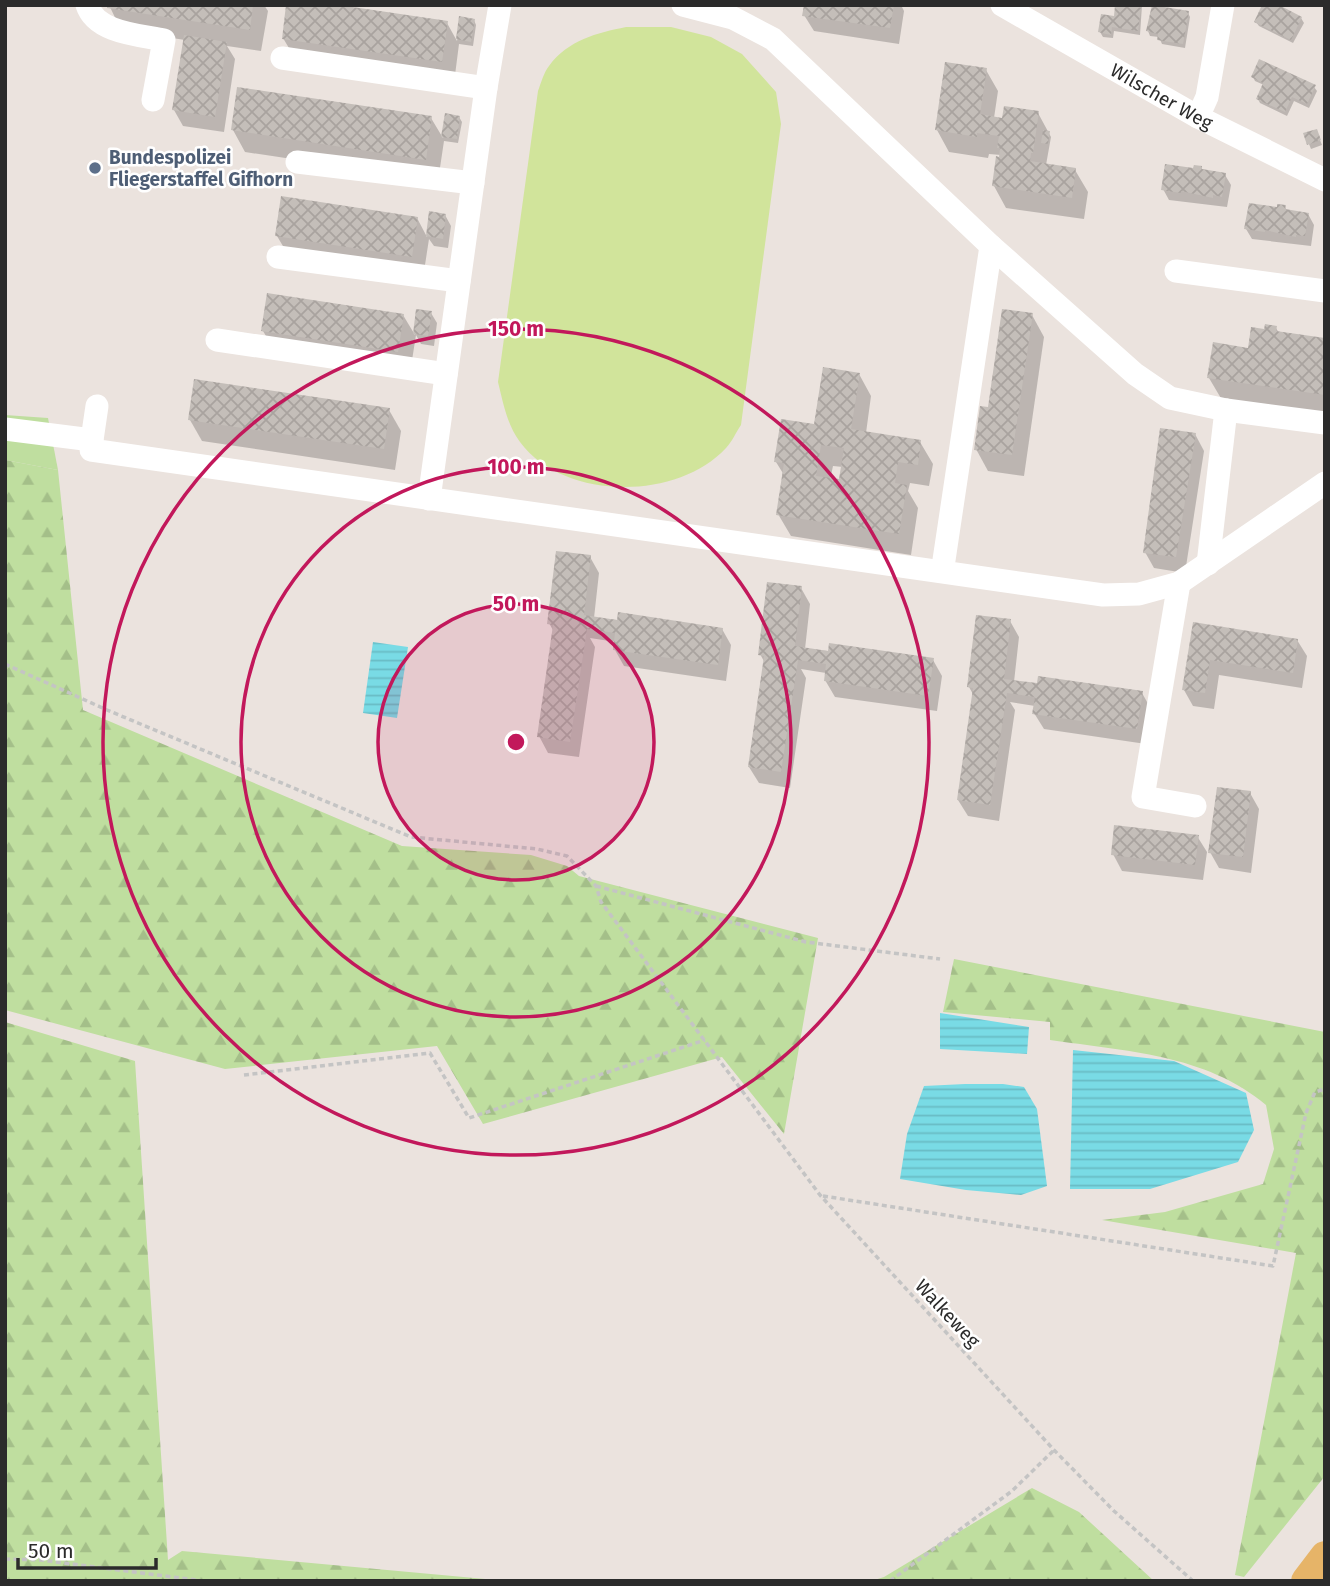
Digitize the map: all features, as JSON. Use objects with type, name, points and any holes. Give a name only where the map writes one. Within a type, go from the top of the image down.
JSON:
[{"type":"main road","points":[[1306,1581],[1325,1556]]},
{"type":"street","points":[[87,5],[89,12],[108,27],[164,40],[153,100]]},
{"type":"street","points":[[429,499],[500,5]]},
{"type":"street","points":[[683,5],[733,18],[774,38],[991,246],[1135,374],[1170,398],[1226,410],[1325,422]]},
{"type":"street","name":"Wilscher Weg","points":[[1002,5],[1198,117],[1325,180]]},
{"type":"street","points":[[1198,117],[1207,97],[1223,5]]},
{"type":"street","points":[[282,58],[486,88]]},
{"type":"street","points":[[297,162],[473,183]]},
{"type":"street","points":[[944,560],[991,246]]},
{"type":"street","points":[[278,257],[459,281]]},
{"type":"street","points":[[1176,271],[1325,291]]},
{"type":"street","points":[[217,341],[446,374]]},
{"type":"street","points":[[97,406],[91,450],[1103,595],[1139,594],[1179,583],[1325,483]]},
{"type":"street","points":[[1208,564],[1226,410]]},
{"type":"street","points":[[5,429],[92,440]]},
{"type":"street","points":[[1179,583],[1143,797],[1195,806]]},
{"type":"path","points":[[5,664],[107,710],[411,837],[537,849],[566,856],[596,886],[806,942],[940,959]]},
{"type":"path","name":"Walkeweg","points":[[596,886],[601,902],[820,1195],[1054,1450],[1114,1511],[1193,1581]]},
{"type":"path","points":[[244,1075],[430,1052],[468,1118],[705,1040]]},
{"type":"path","points":[[820,1195],[1273,1266],[1306,1113],[1315,1092],[1325,1089]]},
{"type":"path","points":[[890,1581],[1012,1491],[1054,1450]]},
{"type":"path","points":[[5,1559],[41,1560],[204,1581]]},
{"type":"green space","points":[[626,27],[671,27],[711,37],[742,54],[776,92],[781,124],[741,425],[726,448],[705,465],[679,478],[651,485],[621,487],[592,484],[564,475],[539,461],[520,442],[512,428],[498,382],[541,81],[547,68],[574,44],[594,35]]},
{"type":"green space","points":[[5,415],[48,418],[58,470],[5,460]]},
{"type":"green space","points":[[5,460],[58,470],[83,710],[402,846],[531,855],[567,866],[579,876],[818,938],[784,1134],[722,1057],[483,1124],[437,1046],[225,1069],[5,1010]]},
{"type":"green space","points":[[954,959],[1325,1032],[1325,1476],[1244,1577],[1235,1575],[1296,1253],[1102,1220],[1165,1212],[1263,1184],[1274,1149],[1266,1105],[1243,1088],[1191,1065],[1135,1052],[1050,1040],[1050,1022],[943,1012]]},
{"type":"green space","points":[[5,1022],[135,1061],[168,1560],[182,1551],[507,1581],[5,1581]]},
{"type":"green space","points":[[1032,1488],[1079,1512],[1154,1581],[871,1581],[884,1577]]},
{"type":"water","points":[[373,642],[408,647],[397,718],[363,713]]},
{"type":"water","points":[[940,1013],[1029,1027],[1027,1054],[940,1049]]},
{"type":"water","points":[[1073,1050],[1174,1061],[1246,1093],[1254,1130],[1238,1162],[1150,1189],[1070,1189]]},
{"type":"water","points":[[965,1084],[1024,1087],[1037,1109],[1047,1186],[1021,1195],[966,1190],[900,1179],[907,1134],[924,1086]]},
{"type":"building","points":[[107,5],[253,5],[250,30],[107,8]]},
{"type":"building","points":[[286,5],[339,5],[448,21],[442,62],[282,39]]},
{"type":"building","points":[[804,5],[894,5],[890,28],[802,16]]},
{"type":"building","points":[[1115,5],[1139,5],[1141,8],[1138,31],[1112,27],[1111,35],[1098,32],[1101,14],[1114,16]]},
{"type":"building","points":[[1152,5],[1189,11],[1183,44],[1157,40],[1158,34],[1146,31]]},
{"type":"building","points":[[1262,5],[1279,5],[1302,17],[1291,40],[1254,22]]},
{"type":"building","points":[[459,16],[475,19],[471,42],[456,39]]},
{"type":"building","points":[[184,35],[227,42],[215,117],[172,110]]},
{"type":"building","points":[[1259,59],[1316,85],[1307,104],[1292,97],[1285,112],[1256,99],[1263,83],[1251,77]]},
{"type":"building","points":[[945,62],[987,68],[980,114],[1002,118],[1004,106],[1039,111],[1030,161],[1076,168],[1072,198],[992,186],[996,156],[999,157],[999,136],[977,133],[977,137],[935,130]]},
{"type":"building","points":[[237,87],[432,116],[426,160],[231,130]]},
{"type":"building","points":[[445,113],[460,116],[457,139],[441,137]]},
{"type":"building","points":[[1317,129],[1321,140],[1307,145],[1303,133]]},
{"type":"building","points":[[1043,130],[1050,131],[1048,144],[1041,143]]},
{"type":"building","points":[[1165,164],[1193,168],[1194,165],[1202,166],[1202,169],[1226,173],[1222,197],[1161,190]]},
{"type":"building","points":[[281,196],[418,217],[412,257],[275,236]]},
{"type":"building","points":[[1249,203],[1277,207],[1277,204],[1286,205],[1285,209],[1309,213],[1305,236],[1244,229]]},
{"type":"building","points":[[429,211],[446,214],[443,239],[426,236]]},
{"type":"building","points":[[267,293],[404,314],[398,352],[261,331]]},
{"type":"building","points":[[416,309],[432,311],[428,336],[413,334]]},
{"type":"building","points":[[1002,309],[1033,313],[1012,455],[974,450],[980,406],[988,407]]},
{"type":"building","points":[[1265,324],[1277,326],[1276,331],[1325,338],[1325,395],[1207,378],[1213,342],[1248,348],[1251,327],[1264,329]]},
{"type":"building","points":[[823,367],[860,373],[851,429],[921,440],[918,465],[898,462],[895,483],[907,485],[899,534],[776,515],[784,463],[774,462],[781,419],[814,424]],"holes":[[[821,445],[844,448],[839,479],[816,476]]]},
{"type":"building","points":[[194,379],[390,408],[384,449],[188,420]]},
{"type":"building","points":[[1160,428],[1196,433],[1176,557],[1143,553]]},
{"type":"building","points":[[556,551],[591,555],[584,615],[617,620],[618,612],[723,628],[718,665],[613,650],[615,633],[587,629],[570,742],[537,737],[553,625],[547,624]]},
{"type":"building","points":[[767,582],[802,586],[795,646],[828,651],[829,643],[934,658],[928,696],[824,681],[826,664],[798,660],[781,772],[748,767],[764,656],[758,655]]},
{"type":"building","points":[[976,615],[1011,619],[1004,679],[1037,683],[1038,676],[1143,691],[1137,729],[1032,714],[1035,697],[1007,693],[990,805],[957,800],[973,688],[967,687]]},
{"type":"building","points":[[1193,622],[1298,639],[1293,673],[1210,660],[1205,693],[1182,690]]},
{"type":"building","points":[[1217,787],[1251,791],[1243,857],[1208,853]]},
{"type":"building","points":[[1114,825],[1199,835],[1195,865],[1111,855]]},
{"type":"place","name":"Bundespolizei Fliegerstaffel Gifhorn","points":[[95,168]]}]
